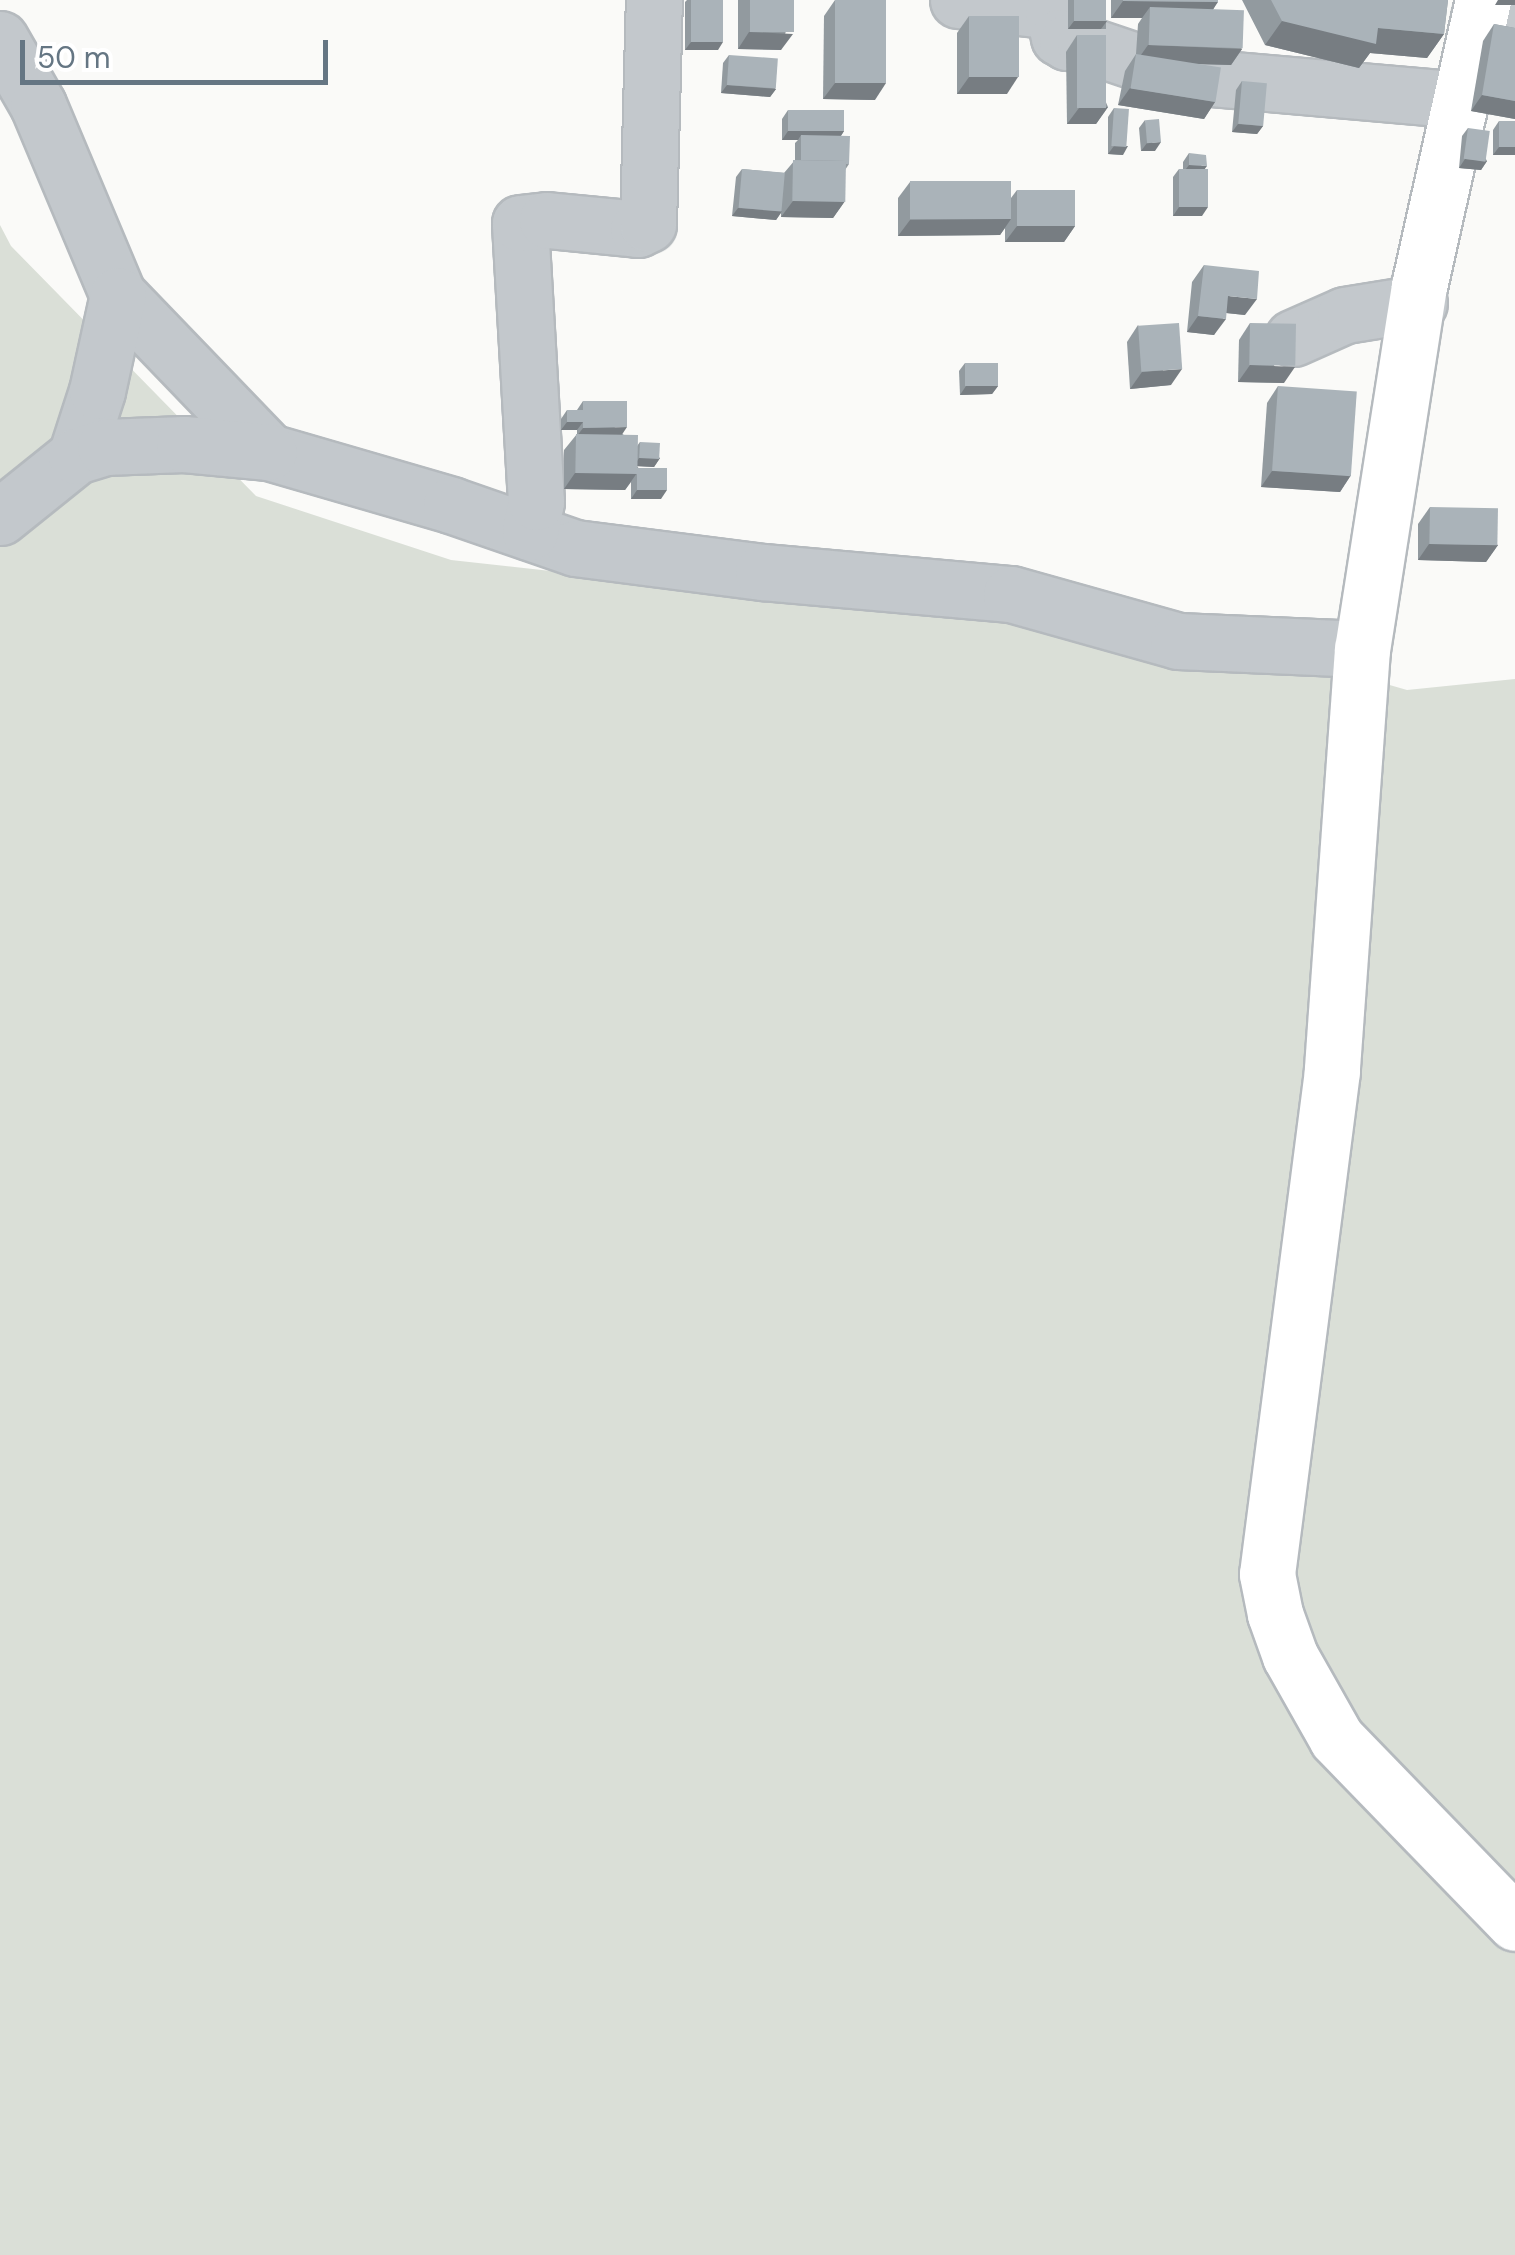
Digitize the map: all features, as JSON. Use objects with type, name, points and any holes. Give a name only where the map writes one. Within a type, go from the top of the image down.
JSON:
[{"type":"main road","points":[[1492,14],[1461,100],[1419,302],[1362,649],[1332,1071],[1268,1574],[1275,1614],[1290,1656],[1337,1740],[1515,1924]]},
{"type":"street","points":[[530,532],[536,502],[520,223],[547,220],[638,229],[648,224],[654,0]]},
{"type":"street","points":[[958,0],[1054,11],[1059,37],[1067,42],[1177,75],[1461,100]]},
{"type":"street","points":[[0,39],[38,105],[118,295],[268,452]]},
{"type":"street","points":[[76,456],[97,392],[118,295]]},
{"type":"street","points":[[1292,338],[1345,315],[1419,302]]},
{"type":"street","points":[[0,517],[76,456],[105,447],[153,444],[268,452],[575,548],[763,572],[1011,594],[1178,641],[1362,649]]},
{"type":"shaded area","points":[[0,225],[11,246],[256,496],[451,560],[1178,641],[1313,663],[1407,690],[1515,679],[1515,2255],[0,2255]]},
{"type":"building","points":[[691,0],[723,0],[723,42],[691,42]]},
{"type":"building","points":[[750,0],[794,0],[794,32],[750,32]]},
{"type":"building","points":[[835,0],[886,0],[886,83],[835,83]]},
{"type":"building","points":[[1074,0],[1106,0],[1106,21],[1074,21]]},
{"type":"building","points":[[1218,0],[1218,2],[1123,1]]},
{"type":"building","points":[[1271,0],[1448,0],[1444,34],[1378,28],[1376,44],[1282,21]]},
{"type":"building","points":[[1150,7],[1244,10],[1243,48],[1149,45]]},
{"type":"building","points":[[969,16],[1019,16],[1019,77],[969,77]]},
{"type":"building","points":[[1494,24],[1515,28],[1515,101],[1482,95]]},
{"type":"building","points":[[1077,35],[1106,35],[1106,108],[1077,108]]},
{"type":"building","points":[[1136,54],[1221,67],[1215,102],[1131,89]]},
{"type":"building","points":[[729,55],[778,58],[776,88],[727,85]]},
{"type":"building","points":[[1242,81],[1267,83],[1263,126],[1238,124]]},
{"type":"building","points":[[1114,108],[1129,109],[1126,147],[1111,146]]},
{"type":"building","points":[[788,110],[844,110],[844,131],[788,131]]},
{"type":"building","points":[[1159,119],[1161,142],[1147,143],[1145,120]]},
{"type":"building","points":[[1499,121],[1515,121],[1515,147],[1499,147]]},
{"type":"building","points":[[1468,128],[1490,131],[1485,162],[1464,159]]},
{"type":"building","points":[[801,135],[850,136],[849,164],[801,160]]},
{"type":"building","points":[[1189,153],[1206,155],[1207,166],[1189,165]]},
{"type":"building","points":[[793,160],[846,161],[845,202],[792,201]]},
{"type":"building","points":[[742,169],[785,173],[781,212],[739,208]]},
{"type":"building","points":[[1179,169],[1208,169],[1208,207],[1179,207]]},
{"type":"building","points":[[910,181],[1011,181],[1011,219],[910,219]]},
{"type":"building","points":[[1017,190],[1075,190],[1075,226],[1017,226]]},
{"type":"building","points":[[1204,265],[1259,271],[1257,299],[1228,296],[1226,319],[1198,316]]},
{"type":"building","points":[[1179,323],[1182,369],[1141,372],[1138,326]]},
{"type":"building","points":[[1250,323],[1296,324],[1295,366],[1249,365]]},
{"type":"building","points":[[965,363],[998,363],[998,386],[965,386]]},
{"type":"building","points":[[1278,386],[1357,392],[1351,476],[1272,471]]},
{"type":"building","points":[[583,401],[627,401],[627,427],[583,428],[583,422],[567,422],[567,410],[583,410]]},
{"type":"building","points":[[576,434],[638,435],[637,474],[575,473]]},
{"type":"building","points":[[640,442],[660,443],[659,459],[639,458]]},
{"type":"building","points":[[637,468],[667,468],[667,490],[637,490]]},
{"type":"building","points":[[1430,507],[1498,508],[1497,545],[1429,544]]}]
